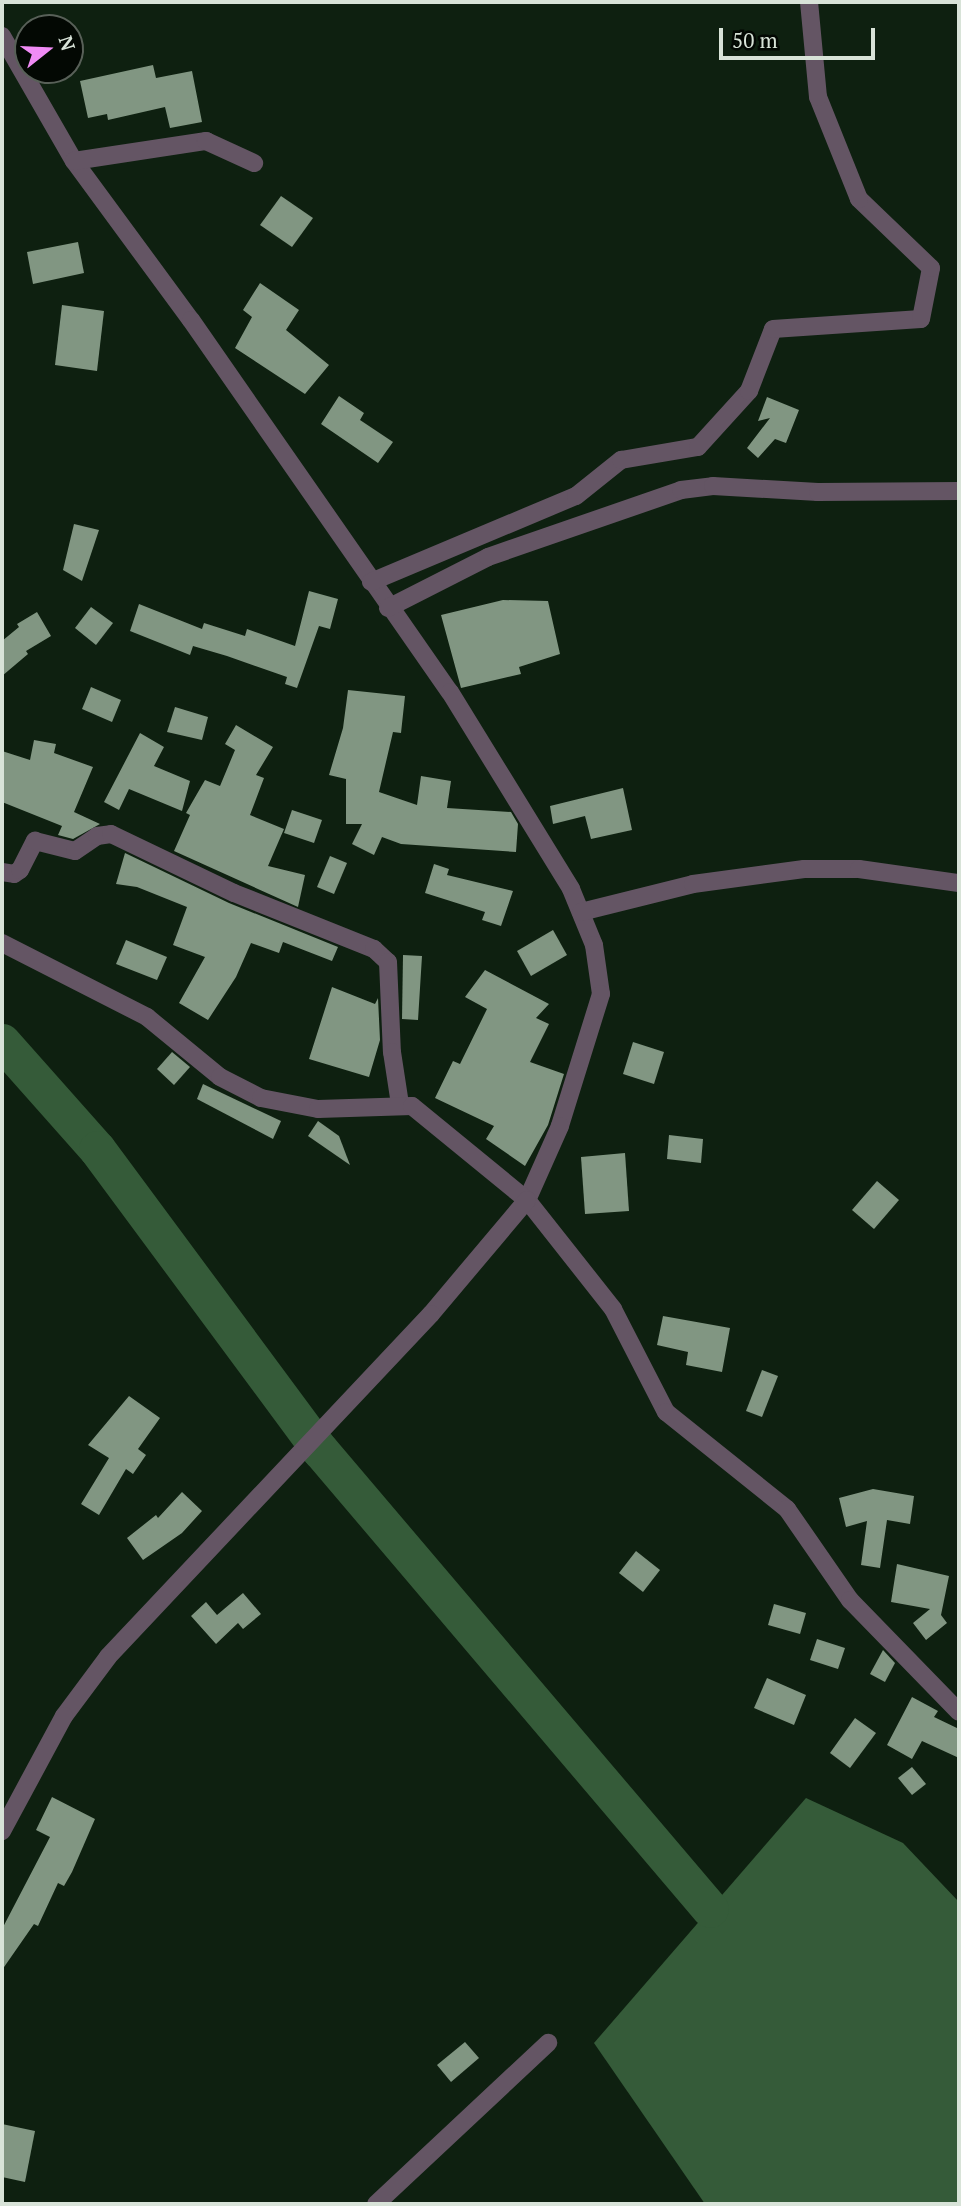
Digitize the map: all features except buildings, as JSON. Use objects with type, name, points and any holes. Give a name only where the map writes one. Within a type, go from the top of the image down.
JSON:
[{"type":"street","points":[[371,582],[576,496],[621,460],[698,447],[749,391],[773,329],[920,319],[931,268],[859,198],[818,97],[809,2]]},
{"type":"street","points":[[2,36],[74,161],[191,320],[388,608],[450,692],[553,859],[581,912],[596,952],[601,994],[560,1126],[527,1200],[359,1390],[221,1535],[80,1691],[2,1830]]},
{"type":"street","points":[[74,161],[206,141],[254,163]]},
{"type":"street","points":[[388,608],[488,557],[681,490],[713,486],[818,492],[959,491]]},
{"type":"street","points":[[2,872],[14,874],[20,870],[35,841],[75,851],[97,836],[111,834],[234,894],[374,948],[384,955],[389,967],[392,1052],[400,1104]]},
{"type":"street","points":[[581,912],[693,884],[804,869],[859,869],[959,883]]},
{"type":"street","points":[[2,943],[147,1017],[220,1077],[261,1098],[318,1110],[400,1104],[426,1115],[527,1200],[613,1309],[666,1412],[787,1509],[850,1600],[959,1712]]},
{"type":"street","points":[[376,2204],[548,2043]]},
{"type":"shaded area","points":[[806,1798],[903,1843],[959,1902],[959,2204],[705,2204],[594,2043]]},
{"type":"waterway","points":[[2,1042],[97,1149],[320,1450],[710,1909]]}]
